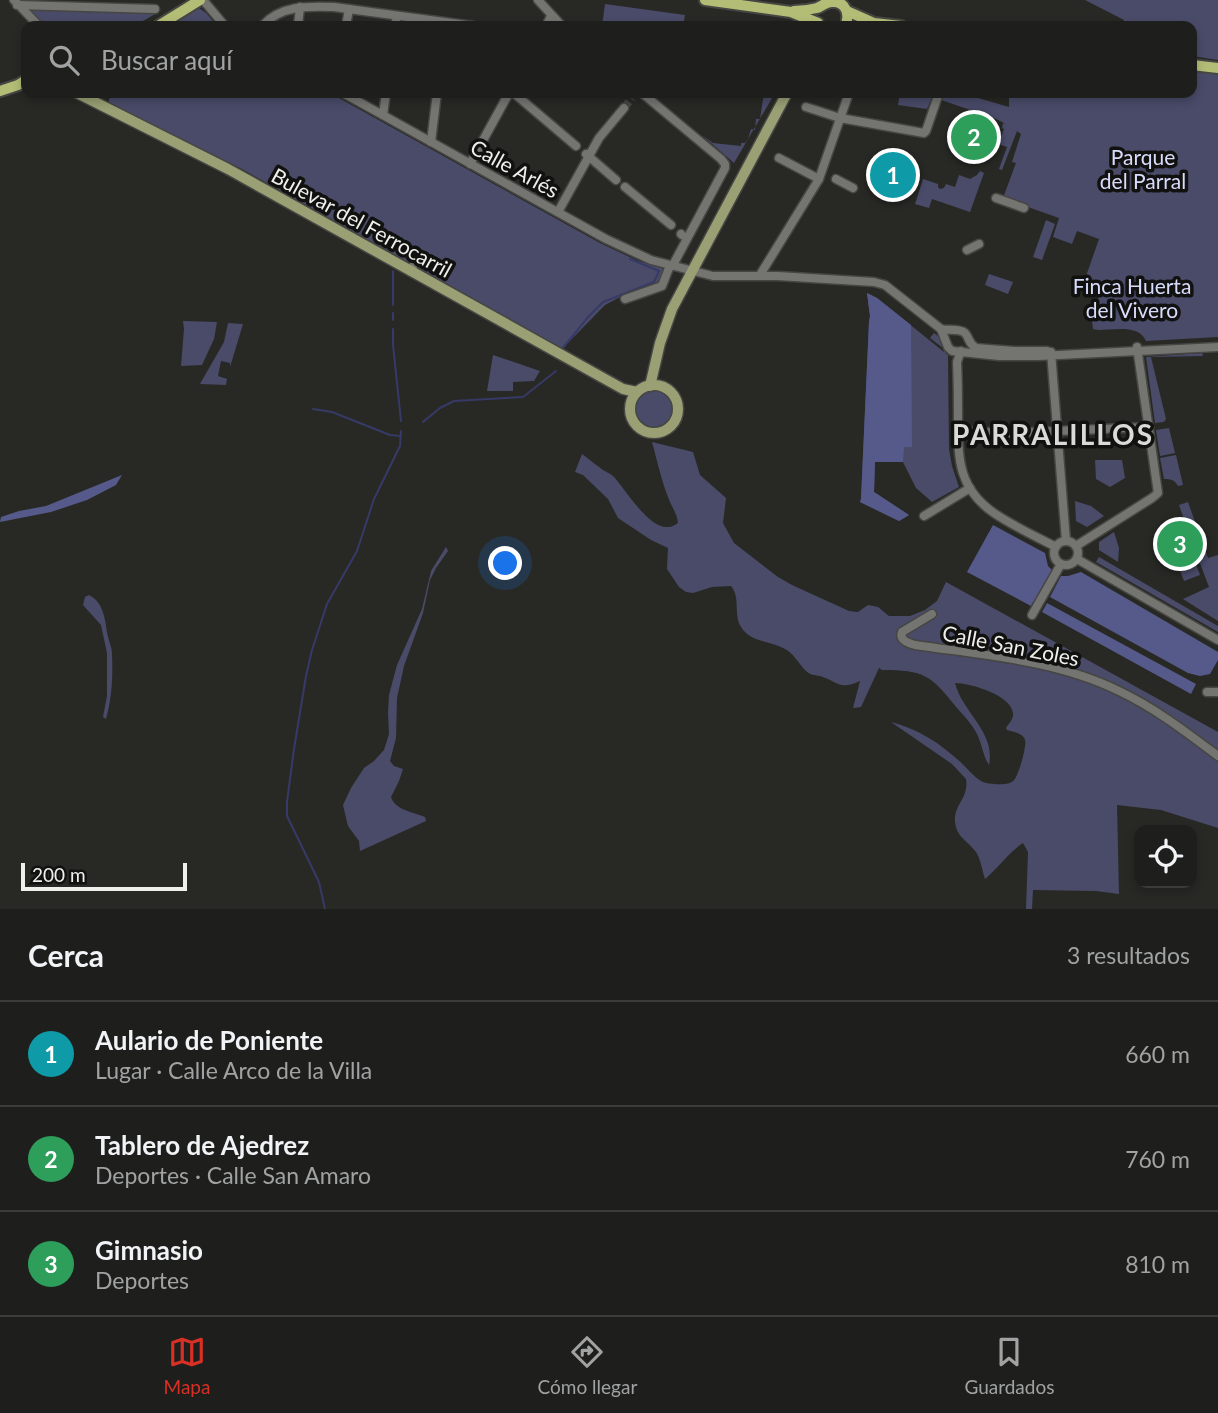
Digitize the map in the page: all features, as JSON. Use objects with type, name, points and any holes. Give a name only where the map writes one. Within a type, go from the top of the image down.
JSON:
[{"type":"highway","points":[[165,21],[191,3],[201,0]]},
{"type":"highway","points":[[705,0],[791,12],[810,21]]},
{"type":"highway","points":[[818,21],[817,15],[828,3]]},
{"type":"highway","points":[[791,12],[839,3],[866,21]]},
{"type":"highway","points":[[1197,66],[1218,68]]},
{"type":"highway","points":[[0,91],[21,84]]},
{"type":"main road","name":"Bulevar del Ferrocarril","points":[[85,98],[228,169],[635,396]]},
{"type":"main road","points":[[652,382],[667,389],[678,405],[676,419],[665,430],[651,432],[638,426],[631,414],[635,396],[652,382],[660,342],[672,309],[784,98]]},
{"type":"street","points":[[201,0],[220,21]]},
{"type":"street","points":[[536,1],[556,21]]},
{"type":"street","points":[[15,3],[151,6]]},
{"type":"street","points":[[15,3],[34,21]]},
{"type":"street","points":[[268,21],[282,11],[318,6],[428,21]]},
{"type":"street","points":[[299,21],[300,7]]},
{"type":"street","points":[[347,21],[349,9]]},
{"type":"street","points":[[396,21],[397,16]]},
{"type":"street","points":[[549,21],[551,16]]},
{"type":"street","name":"Calle Arlés","points":[[352,98],[606,239],[651,260],[717,276],[760,275],[880,283],[941,329]]},
{"type":"street","points":[[383,115],[386,98]]},
{"type":"street","points":[[431,142],[436,98]]},
{"type":"street","points":[[470,164],[511,98]]},
{"type":"street","points":[[518,98],[576,146]]},
{"type":"street","points":[[625,299],[662,286],[669,268],[724,172],[725,164],[642,98]]},
{"type":"street","points":[[760,275],[821,176],[847,98]]},
{"type":"street","points":[[806,107],[840,118],[924,133],[937,98]]},
{"type":"street","points":[[558,212],[587,155],[624,108]]},
{"type":"street","points":[[587,155],[616,180]]},
{"type":"street","points":[[779,158],[853,188]]},
{"type":"street","points":[[625,187],[671,225]]},
{"type":"street","points":[[996,198],[1024,208]]},
{"type":"street","points":[[967,250],[979,244]]},
{"type":"street","points":[[410,271],[419,254]]},
{"type":"street","points":[[941,329],[951,332]]},
{"type":"street","points":[[941,329],[948,347],[999,356],[1079,349],[1137,349],[1168,344],[1218,344]]},
{"type":"street","points":[[946,341],[947,336],[957,330],[967,336],[973,347],[981,349],[1051,353],[1218,344]]},
{"type":"street","points":[[959,351],[967,347],[968,341]]},
{"type":"street","points":[[1076,547],[1156,496],[1137,349]]},
{"type":"street","points":[[959,351],[958,448],[960,467],[970,488],[979,500],[995,513],[1056,547]]},
{"type":"street","points":[[1051,353],[1066,541]]},
{"type":"street","points":[[958,431],[1008,433],[1149,427]]},
{"type":"street","points":[[924,516],[970,488]]},
{"type":"street","points":[[1070,542],[1076,547],[1077,559],[1070,565],[1061,564],[1055,556],[1056,547],[1060,543],[1070,542]]},
{"type":"street","points":[[1077,559],[1218,640]]},
{"type":"street","points":[[1032,615],[1061,564]]},
{"type":"street","name":"Calle San Zoles","points":[[932,614],[902,632],[903,639],[915,645],[1032,663],[1091,679],[1118,690],[1157,712],[1218,756]]},
{"type":"street","points":[[1207,692],[1218,692]]},
{"type":"green space","points":[[1085,0],[1218,0],[1218,60],[1197,57],[1197,21],[1124,20]]},
{"type":"green space","points":[[605,4],[685,15],[684,21],[603,21]]},
{"type":"green space","points":[[199,8],[213,21],[177,21]]},
{"type":"green space","points":[[26,10],[157,13],[143,21],[37,21]]},
{"type":"green space","name":"Parque del Parral","points":[[1197,71],[1218,73],[1218,337],[1146,341],[1138,332],[1132,330],[1093,329],[1092,320],[1102,285],[1085,279],[1099,239],[1077,231],[1072,244],[1053,237],[1059,218],[1003,198],[1016,163],[1012,162],[1021,134],[1017,131],[1002,170],[999,169],[1007,147],[998,144],[1004,129],[1003,123],[1006,124],[941,100],[978,98],[1009,107],[1009,98],[1197,98]]},
{"type":"green space","points":[[110,98],[339,98],[600,243],[638,261],[665,269],[662,279],[657,284],[624,295],[605,305],[562,349],[242,169],[108,104]]},
{"type":"green space","points":[[763,98],[772,98],[760,118]]},
{"type":"green space","points":[[899,98],[932,98],[927,109],[898,105]]},
{"type":"green space","points":[[962,119],[990,129],[982,151],[986,153],[982,162],[976,156],[950,149],[957,123]]},
{"type":"green space","points":[[751,129],[754,130],[734,163],[702,135],[713,143],[741,146],[741,143],[748,139]]},
{"type":"green space","points":[[980,171],[984,173],[970,212],[932,199],[929,208],[915,204],[923,179],[938,184],[940,189],[946,184],[955,187],[959,175],[970,179]]},
{"type":"green space","points":[[1046,220],[1055,224],[1042,260],[1033,257]]},
{"type":"green space","points":[[989,274],[1013,282],[1008,294],[985,285]]},
{"type":"green space","points":[[867,293],[877,298],[944,352],[943,348],[930,338],[934,333],[943,340],[948,352],[945,353],[948,355],[949,449],[959,487],[932,502],[916,488],[903,462],[875,461],[874,492],[909,515],[899,521],[860,502],[870,316]]},
{"type":"green space","points":[[183,321],[217,322],[214,339],[202,365],[181,366]]},
{"type":"green space","points":[[228,323],[243,324],[230,367],[230,363],[221,361],[218,376],[227,379],[226,385],[200,384],[224,342]]},
{"type":"green space","points":[[1202,353],[1203,356],[1151,357],[1166,419],[1164,422],[1155,423],[1146,357]]},
{"type":"green space","points":[[493,355],[540,371],[534,381],[513,382],[513,391],[487,391]]},
{"type":"green space","points":[[654,387],[669,394],[676,409],[669,424],[654,431],[639,424],[632,409],[639,394]]},
{"type":"green space","points":[[1169,428],[1175,453],[1160,456],[1156,430]]},
{"type":"green space","points":[[652,442],[693,452],[700,475],[726,498],[723,523],[734,543],[792,585],[849,611],[858,612],[868,605],[878,607],[889,616],[910,616],[937,601],[946,582],[1218,732],[1218,828],[1161,810],[1117,805],[1119,894],[1033,890],[1032,909],[1026,909],[1028,852],[1023,843],[985,879],[976,852],[960,835],[955,821],[966,779],[952,764],[891,722],[910,728],[934,741],[982,781],[1004,784],[1015,779],[1022,762],[1025,743],[1022,736],[1006,728],[1013,717],[1011,707],[989,691],[955,683],[988,742],[989,765],[973,727],[933,681],[917,673],[879,668],[861,707],[853,708],[860,681],[842,685],[811,674],[787,650],[750,636],[741,627],[737,617],[736,596],[731,586],[712,587],[693,593],[679,587],[667,569],[668,548],[618,518],[608,499],[583,475],[575,472],[582,454],[613,476],[653,522],[660,526],[672,526],[678,523]]},
{"type":"green space","points":[[1176,455],[1183,485],[1178,486],[1172,480],[1164,479],[1160,458]]},
{"type":"green space","points":[[1095,460],[1122,460],[1125,478],[1110,487],[1096,479]]},
{"type":"green space","points":[[1075,501],[1091,506],[1104,516],[1087,527],[1076,521]]},
{"type":"green space","points":[[1188,502],[1200,536],[1191,540],[1179,505]]},
{"type":"green space","points":[[1114,532],[1119,548],[1118,562],[1099,550],[1099,542]]},
{"type":"green space","points":[[1201,540],[1208,558],[1218,555],[1218,621],[1183,599],[1209,587],[1192,542]]},
{"type":"green space","points":[[446,547],[448,551],[430,580],[423,613],[404,666],[397,698],[396,738],[390,761],[394,766],[403,769],[391,797],[393,801],[405,810],[425,817],[426,821],[360,851],[359,841],[348,826],[343,805],[364,768],[384,750],[389,734],[389,695],[397,665],[422,609],[431,571]]},
{"type":"green space","points":[[1191,551],[1200,575],[1184,581],[1175,557]]},
{"type":"green space","points":[[1099,557],[1218,626],[1218,632],[1096,562]]},
{"type":"green space","points":[[89,595],[103,611],[112,651],[112,687],[106,719],[103,717],[107,696],[107,653],[101,625],[83,605],[85,597]]},
{"type":"shaded area","points":[[867,293],[911,325],[912,447],[904,447],[903,462],[875,462],[874,492],[909,515],[899,521],[860,502],[870,316]]},
{"type":"shaded area","points":[[122,475],[116,485],[87,500],[51,512],[0,522],[1,517],[46,506]]},
{"type":"shaded area","points":[[993,525],[1045,553],[1048,566],[1053,571],[1031,606],[967,572]]},
{"type":"shaded area","points":[[1081,572],[1218,652],[1218,660],[1210,674],[1200,676],[1188,673],[1050,597],[1061,576]]},
{"type":"shaded area","points":[[1047,603],[1196,684],[1191,694],[1042,612]]},
{"type":"waterway","points":[[562,349],[603,302],[654,282],[659,271],[630,259]]},
{"type":"waterway","points":[[393,271],[393,305]]},
{"type":"waterway","points":[[393,313],[393,320]]},
{"type":"waterway","points":[[393,329],[401,421]]},
{"type":"waterway","points":[[423,422],[454,401],[523,397],[556,371]]},
{"type":"waterway","points":[[313,409],[332,412],[390,435],[401,436]]},
{"type":"waterway","points":[[325,909],[319,882],[287,816],[294,749],[306,676],[327,604],[357,551],[374,499],[400,446],[401,431]]},
{"type":"tunnel","points":[[624,108],[632,98]]},
{"type":"place","name":"Tablero de Ajedrez","points":[[974,137]]},
{"type":"place","name":"Aulario de Poniente","points":[[893,175]]},
{"type":"place","name":"Gimnasio","points":[[1180,544]]},
{"type":"district","name":"PARRALILLOS","points":[[1053,434]]},
{"type":"park label","name":"Finca Huerta del Vivero","points":[[1132,297]]}]
